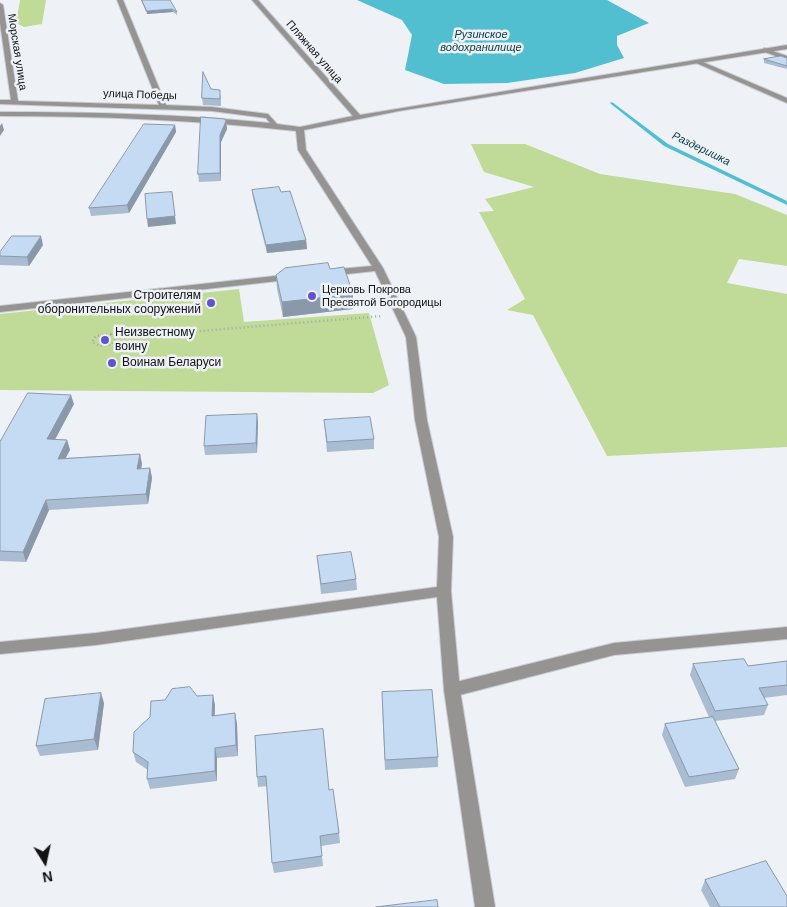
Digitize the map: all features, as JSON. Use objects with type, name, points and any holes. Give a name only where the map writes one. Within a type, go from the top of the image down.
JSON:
[{"type":"street","points":[[120,0],[164,108]]},
{"type":"street","name":"Пляжная улица","points":[[255,0],[358,117]]},
{"type":"street","name":"Морская улица","points":[[0,5],[15,102]]},
{"type":"street","points":[[0,114],[146,116],[218,120],[300,129],[358,117],[787,47]]},
{"type":"street","points":[[764,50],[787,58]]},
{"type":"street","points":[[696,61],[787,100]]},
{"type":"street","name":"улица Победы","points":[[0,102],[212,108],[268,116],[275,126]]},
{"type":"street","points":[[300,129],[302,150],[378,268],[411,337],[421,420],[446,537],[444,590],[452,690],[485,907]]},
{"type":"street","points":[[320,274],[378,268]]},
{"type":"street","points":[[0,310],[300,276]]},
{"type":"street","points":[[0,648],[96,639],[444,590]]},
{"type":"street","points":[[452,690],[614,649],[787,632]]},
{"type":"path","points":[[116,338],[112,344],[104,346],[96,346],[92,340],[104,334],[114,335],[116,338],[400,315]]},
{"type":"green space","points":[[20,0],[46,0],[42,24],[24,27],[16,23]]},
{"type":"green space","points":[[471,144],[525,144],[600,174],[735,194],[787,215],[787,266],[739,259],[727,283],[787,294],[787,447],[607,456],[533,315],[507,310],[525,299],[479,212],[494,211],[485,199],[534,187],[484,172]]},
{"type":"green space","points":[[239,289],[244,322],[369,313],[389,385],[373,393],[0,390],[0,314]]},
{"type":"water","name":"Рузинское водохранилище","points":[[357,0],[607,0],[649,23],[617,36],[617,45],[624,58],[575,73],[507,83],[444,84],[405,70],[412,35],[402,20]]},
{"type":"building","points":[[142,0],[170,0],[177,12],[172,9],[147,11]]},
{"type":"building","points":[[781,56],[787,58],[787,66],[764,59]]},
{"type":"building","points":[[203,72],[211,89],[220,90],[220,99],[202,98]]},
{"type":"building","points":[[201,117],[225,119],[226,121],[220,135],[220,173],[198,174]]},
{"type":"building","points":[[144,124],[175,125],[127,205],[89,208]]},
{"type":"building","points":[[279,187],[281,192],[290,191],[306,240],[266,245],[252,190]]},
{"type":"building","points":[[172,192],[175,216],[147,219],[145,194]]},
{"type":"building","points":[[12,236],[41,236],[27,257],[0,256],[0,252]]},
{"type":"building","points":[[328,263],[330,269],[344,267],[353,294],[282,302],[276,275],[285,268]]},
{"type":"building","points":[[28,393],[71,395],[47,439],[67,440],[58,459],[140,454],[137,469],[150,468],[146,494],[46,500],[23,552],[0,551],[0,442]]},
{"type":"building","points":[[257,414],[256,443],[204,446],[206,416]]},
{"type":"building","points":[[370,417],[374,439],[327,442],[324,420]]},
{"type":"building","points":[[351,552],[356,579],[321,584],[317,556]]},
{"type":"building","points":[[744,659],[748,666],[787,661],[787,685],[759,688],[768,705],[715,711],[693,664]]},
{"type":"building","points":[[190,687],[197,696],[213,695],[212,716],[235,713],[236,745],[215,748],[215,771],[147,779],[148,762],[133,752],[134,732],[150,717],[151,701],[165,700],[172,689]]},
{"type":"building","points":[[432,690],[438,757],[385,760],[382,692]]},
{"type":"building","points":[[101,693],[94,739],[36,746],[45,699]]},
{"type":"building","points":[[713,717],[739,769],[689,777],[665,724]]},
{"type":"building","points":[[323,729],[329,790],[333,789],[339,833],[320,836],[322,856],[272,863],[266,776],[257,777],[255,736]]},
{"type":"building","points":[[766,861],[787,896],[787,907],[720,907],[705,880]]},
{"type":"building","points":[[437,900],[438,907],[376,907]]},
{"type":"waterway","name":"Раздеришка","points":[[612,103],[666,145],[787,203]]},
{"type":"place","name":"Церковь Покрова Пресвятой Богородицы","points":[[312,296]]},
{"type":"place","name":"Строителям оборонительных сооружений","points":[[211,303]]},
{"type":"place","name":"Неизвестному воину","points":[[105,340]]},
{"type":"place","name":"Воинам Беларуси","points":[[112,363]]}]
